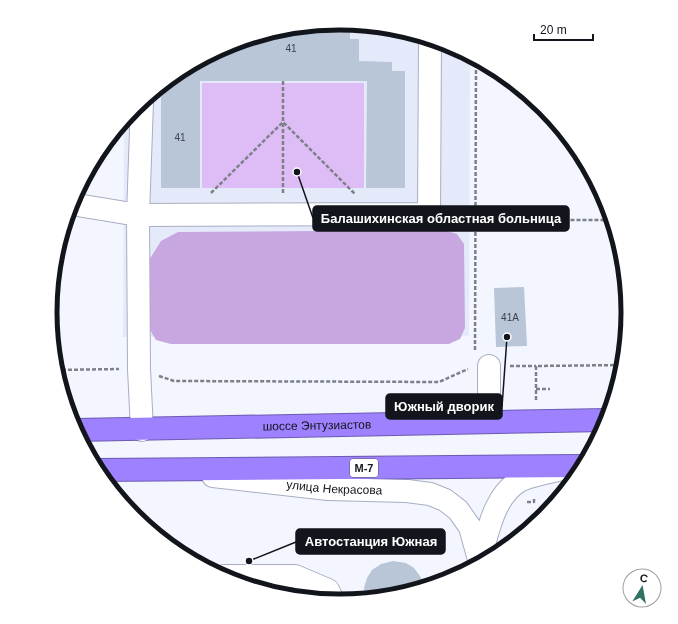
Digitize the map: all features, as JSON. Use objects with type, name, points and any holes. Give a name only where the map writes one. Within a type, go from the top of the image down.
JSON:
[{"type":"highway","name":"шоссе Энтузиастов","points":[[83,430],[600,420]]},
{"type":"highway","name":"М-7","points":[[106,470],[575,466]]},
{"type":"street","points":[[78,205],[138,215],[429,214],[430,45]]},
{"type":"street","points":[[142,111],[138,215],[139,369],[142,430]]},
{"type":"street","points":[[479,361],[489,422]]},
{"type":"street","name":"улица Некрасова","points":[[482,555],[490,523],[499,504],[510,489],[521,481],[537,474],[574,467]]},
{"type":"street","name":"улица Некрасова","points":[[152,470],[328,489],[407,491],[430,494],[445,500],[458,510],[470,527],[479,557]]},
{"type":"street","points":[[240,576],[295,576],[328,590],[330,593]]},
{"type":"path","points":[[476,66],[475,225],[479,361]]},
{"type":"path","points":[[283,81],[283,215]]},
{"type":"path","points":[[283,122],[376,214]]},
{"type":"path","points":[[189,215],[283,122]]},
{"type":"path","points":[[475,225],[500,220],[606,221]]},
{"type":"path","points":[[63,370],[139,369],[174,381],[439,382],[479,361],[536,366],[616,365]]},
{"type":"path","points":[[536,366],[536,389],[550,389]]},
{"type":"shaded area","points":[[339,30],[376,32],[394,35],[447,51],[470,62],[469,336],[123,337],[124,130],[167,88],[198,68],[231,51],[284,35],[302,32]]},
{"type":"shaded area","points":[[202,83],[364,83],[364,188],[202,188]]},
{"type":"shaded area","points":[[444,230],[457,234],[464,244],[465,328],[460,339],[449,344],[171,344],[156,340],[150,330],[149,260],[161,241],[178,232]]},
{"type":"shaded area","points":[[620,294],[621,312],[620,330]]},
{"type":"building","points":[[350,31],[350,39],[359,39],[359,61],[392,62],[392,71],[405,71],[405,188],[366,188],[367,81],[200,81],[200,188],[161,188],[161,93],[182,78],[214,59],[248,45],[284,35],[302,32]]},
{"type":"building","points":[[524,287],[527,346],[496,347],[494,288]]},
{"type":"building","points":[[393,561],[406,563],[414,568],[422,581],[394,589],[364,593],[364,588],[367,578],[372,570],[381,564]]},
{"type":"place","name":"Балашихинская областная больница","points":[[297,172]]},
{"type":"place","name":"Южный дворик","points":[[507,337]]},
{"type":"place","name":"Автостанция Южная","points":[[249,561]]}]
